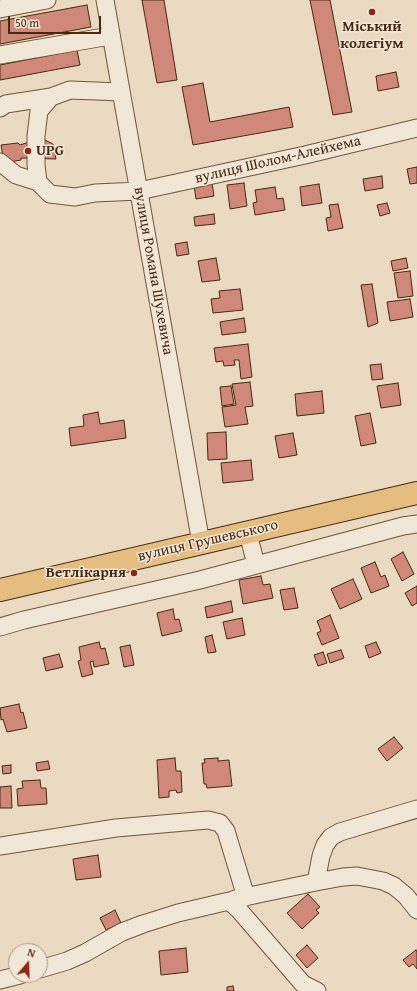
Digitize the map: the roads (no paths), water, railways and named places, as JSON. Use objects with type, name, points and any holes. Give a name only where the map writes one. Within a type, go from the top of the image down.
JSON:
[{"type":"highway","name":"вулиця Грушевського","points":[[0,590],[417,494]]},
{"type":"street","points":[[0,9],[47,0]]},
{"type":"street","name":"вулиця Романа Шухевича","points":[[105,0],[110,36],[201,543]]},
{"type":"street","points":[[0,55],[110,36]]},
{"type":"street","points":[[0,108],[6,104],[51,97],[70,90],[121,92]]},
{"type":"street","points":[[0,162],[16,175],[38,182],[36,165],[36,136],[39,112],[51,97]]},
{"type":"street","name":"вулиця Шолом-Алейхема","points":[[38,182],[50,194],[75,197],[95,193],[139,191],[305,155],[417,128]]},
{"type":"street","points":[[0,627],[24,620],[200,580],[403,526],[417,524]]},
{"type":"street","points":[[248,533],[256,565]]},
{"type":"street","points":[[316,882],[321,856],[325,845],[331,837],[340,832],[417,809]]},
{"type":"street","points":[[0,846],[116,828],[208,820],[220,823],[226,831],[246,897]]},
{"type":"street","points":[[48,967],[67,961],[122,932],[178,913],[343,877],[357,876],[383,880],[394,886],[406,896],[417,910]]},
{"type":"street","points":[[229,901],[239,910],[303,984],[317,991]]},
{"type":"place","name":"Міський колегіум","points":[[372,12]]},
{"type":"place","name":"UPG","points":[[28,151]]},
{"type":"place","name":"Ветлікарня","points":[[134,573]]}]
